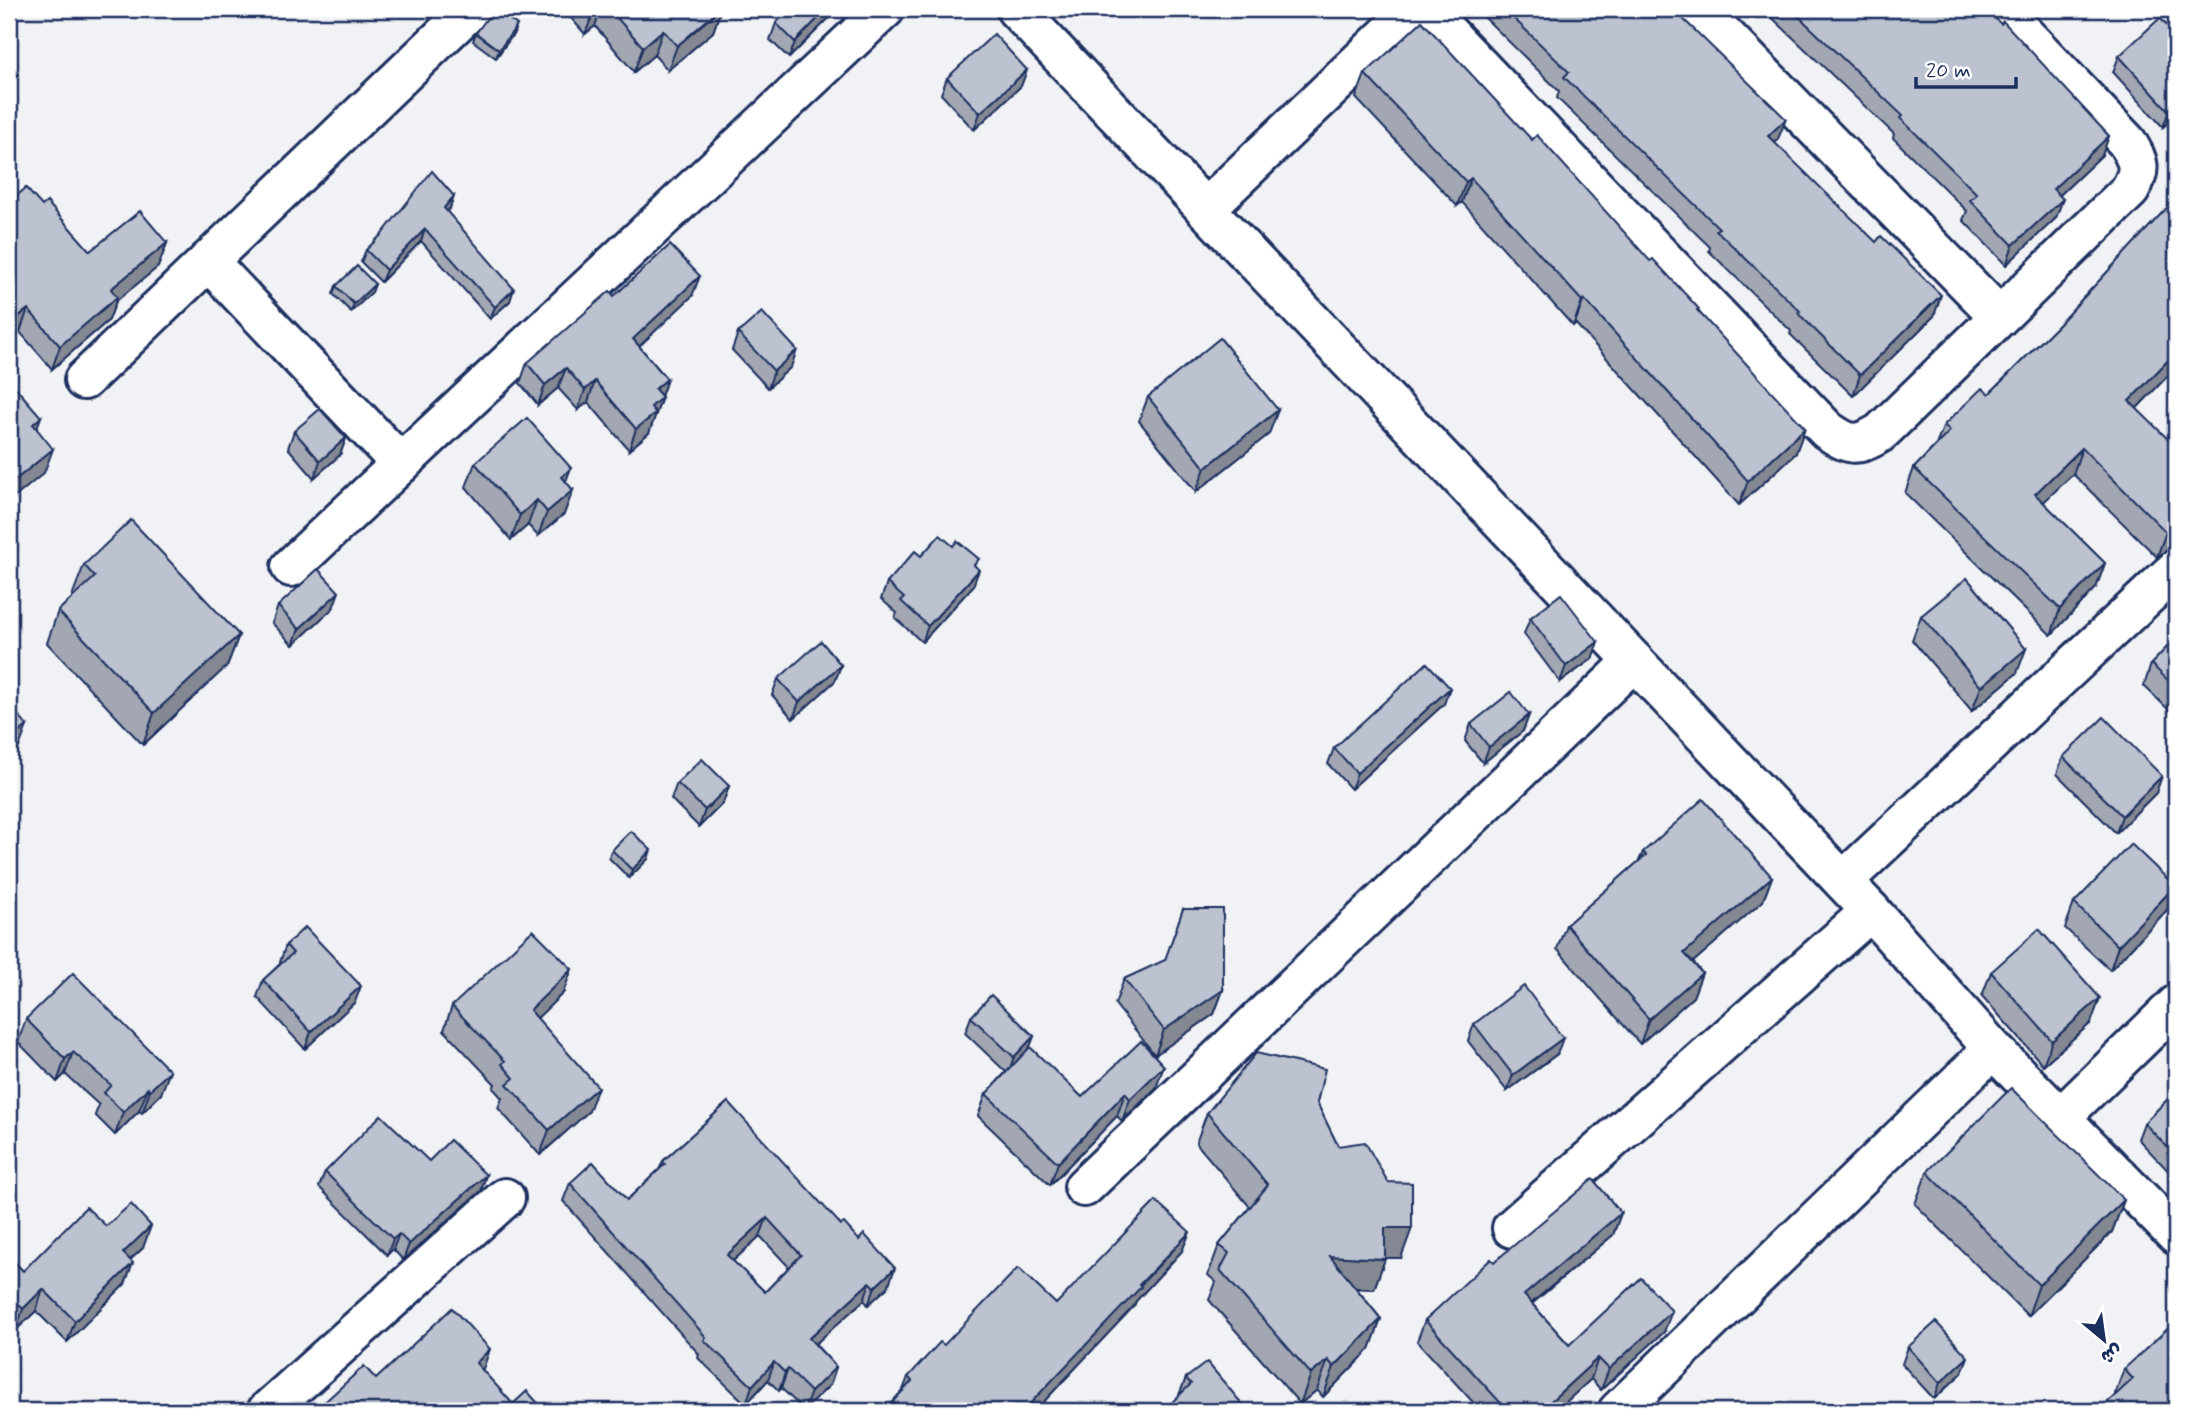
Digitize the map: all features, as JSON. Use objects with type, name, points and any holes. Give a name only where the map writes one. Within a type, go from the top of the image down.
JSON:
[{"type":"street","points":[[84,380],[471,9]]},
{"type":"street","points":[[291,567],[884,9]]},
{"type":"street","points":[[1016,9],[1843,881],[1993,1049],[2176,1234]]},
{"type":"street","points":[[1205,209],[1414,9]]},
{"type":"street","points":[[1425,9],[1827,430],[1845,443],[1861,444],[1880,433],[2130,190],[2138,175],[2136,158],[2127,142],[2000,9]]},
{"type":"street","points":[[1699,9],[1999,316]]},
{"type":"street","points":[[208,261],[401,464]]},
{"type":"street","points":[[1843,881],[2176,569]]},
{"type":"street","points":[[1084,1187],[1634,661]]},
{"type":"street","points":[[1512,1228],[1871,911]]},
{"type":"street","points":[[2061,1117],[2176,1005]]},
{"type":"street","points":[[1618,1411],[1993,1049]]},
{"type":"street","points":[[267,1411],[505,1198]]},
{"type":"building","points":[[494,9],[517,25],[499,50],[476,33]]},
{"type":"building","points":[[609,9],[720,9],[677,46],[663,30],[643,47]]},
{"type":"building","points":[[790,9],[827,9],[795,42],[776,23]]},
{"type":"building","points":[[1504,9],[1673,9],[1786,119],[1768,136],[1876,242],[1881,236],[1941,295],[1860,375],[1798,313],[1800,311],[1716,230],[1719,228],[1564,77],[1569,72]]},
{"type":"building","points":[[1791,9],[1985,9],[2001,24],[2003,21],[2109,136],[2053,189],[2063,199],[2013,245],[1970,200],[1977,194],[1900,118],[1903,116]]},
{"type":"building","points":[[2160,18],[2176,36],[2176,105],[2169,111],[2119,56]]},
{"type":"building","points":[[1422,21],[1532,140],[1537,135],[1650,261],[1653,259],[1699,309],[1697,310],[1805,428],[1748,481],[1471,178],[1466,182],[1365,74]]},
{"type":"building","points":[[994,34],[1027,70],[980,113],[947,78]]},
{"type":"building","points":[[432,171],[454,196],[444,208],[514,289],[495,307],[425,229],[386,270],[366,250]]},
{"type":"building","points":[[26,188],[42,206],[47,202],[90,251],[140,211],[167,243],[111,289],[117,297],[60,346],[28,309],[19,316],[9,304],[9,202]]},
{"type":"building","points":[[2176,198],[2176,352],[2129,401],[2176,447],[2176,525],[2166,532],[2082,448],[2035,494],[2105,563],[2060,609],[1914,468],[1950,431],[1944,425],[1982,388],[1989,394],[2059,324]]},
{"type":"building","points":[[670,245],[700,276],[633,339],[667,379],[655,389],[662,397],[651,407],[656,413],[636,429],[595,381],[585,390],[566,368],[545,385],[527,363],[610,291],[614,296]]},
{"type":"building","points":[[357,266],[375,284],[354,304],[336,286]]},
{"type":"building","points":[[762,312],[797,350],[774,371],[738,333]]},
{"type":"building","points":[[1220,338],[1278,410],[1205,468],[1148,397]]},
{"type":"building","points":[[16,388],[41,417],[33,424],[53,449],[9,485],[9,394]]},
{"type":"building","points":[[320,409],[346,438],[320,461],[294,431]]},
{"type":"building","points":[[527,418],[571,468],[562,477],[573,490],[547,512],[537,500],[520,515],[475,463]]},
{"type":"building","points":[[131,520],[239,635],[154,713],[58,611],[95,577],[84,565]]},
{"type":"building","points":[[940,535],[953,546],[957,541],[979,559],[974,565],[979,570],[928,626],[901,601],[904,598],[887,583],[915,551],[921,556]]},
{"type":"building","points":[[318,569],[339,592],[299,629],[278,606]]},
{"type":"building","points":[[1967,578],[2026,649],[1981,687],[1921,616]]},
{"type":"building","points":[[1561,594],[1598,642],[1566,666],[1530,618]]},
{"type":"building","points":[[2176,638],[2176,688],[2151,664]]},
{"type":"building","points":[[821,641],[841,665],[799,702],[778,679]]},
{"type":"building","points":[[1427,663],[1450,688],[1357,773],[1334,748]]},
{"type":"building","points":[[1511,692],[1529,715],[1489,747],[1471,724]]},
{"type":"building","points":[[9,703],[27,726],[12,738],[9,738]]},
{"type":"building","points":[[2104,717],[2162,776],[2122,816],[2063,757]]},
{"type":"building","points":[[702,759],[729,786],[705,810],[677,783]]},
{"type":"building","points":[[1703,799],[1772,877],[1684,953],[1702,973],[1649,1019],[1566,925],[1646,855],[1643,852]]},
{"type":"building","points":[[631,831],[651,850],[632,870],[612,850]]},
{"type":"building","points":[[2131,844],[2175,886],[2118,946],[2074,903]]},
{"type":"building","points":[[1183,909],[1223,909],[1223,990],[1164,1030],[1124,979],[1165,960]]},
{"type":"building","points":[[305,927],[361,986],[311,1032],[263,980],[293,953],[286,945]]},
{"type":"building","points":[[2039,929],[2100,998],[2052,1041],[1991,972]]},
{"type":"building","points":[[533,930],[572,969],[530,1010],[598,1087],[549,1130],[507,1084],[514,1078],[502,1064],[505,1061],[452,1006]]},
{"type":"building","points":[[73,973],[170,1071],[123,1112],[104,1093],[111,1085],[73,1052],[65,1059],[26,1019]]},
{"type":"building","points":[[1524,986],[1563,1038],[1513,1075],[1474,1024]]},
{"type":"building","points":[[991,995],[1034,1036],[1014,1057],[971,1017]]},
{"type":"building","points":[[1141,1041],[1164,1066],[1130,1099],[1125,1093],[1058,1163],[986,1094],[1030,1047],[1082,1097]]},
{"type":"building","points":[[1256,1053],[1325,1069],[1317,1103],[1338,1146],[1365,1142],[1388,1182],[1412,1183],[1412,1228],[1385,1228],[1385,1259],[1330,1256],[1381,1319],[1334,1367],[1328,1360],[1311,1374],[1220,1270],[1229,1253],[1219,1245],[1268,1185],[1207,1113]]},
{"type":"building","points":[[2011,1088],[2124,1200],[2039,1285],[1927,1172]]},
{"type":"building","points":[[2176,1091],[2176,1156],[2144,1123]]},
{"type":"building","points":[[728,1102],[841,1225],[844,1223],[859,1240],[864,1234],[895,1268],[875,1287],[870,1282],[809,1338],[836,1367],[811,1392],[788,1369],[785,1373],[774,1362],[752,1386],[704,1340],[706,1337],[570,1183],[593,1162],[627,1200],[665,1164],[663,1161]],"holes":[[[767,1218],[801,1255],[765,1292],[727,1255]]]},
{"type":"building","points":[[381,1115],[429,1161],[450,1140],[486,1175],[409,1244],[399,1234],[393,1239],[325,1172]]},
{"type":"building","points":[[1593,1179],[1621,1213],[1524,1295],[1569,1345],[1641,1278],[1672,1311],[1609,1369],[1598,1358],[1540,1411],[1508,1411],[1425,1320],[1491,1259],[1494,1262]]},
{"type":"building","points":[[1156,1201],[1190,1232],[1023,1411],[884,1411],[912,1381],[908,1377],[940,1342],[944,1345],[1018,1268],[1056,1304]]},
{"type":"building","points":[[131,1204],[151,1226],[123,1253],[133,1263],[75,1321],[43,1289],[23,1309],[9,1294],[9,1256],[23,1271],[86,1207],[106,1226]]},
{"type":"building","points":[[452,1308],[490,1349],[476,1363],[513,1404],[527,1391],[545,1411],[315,1411],[364,1366],[376,1379]]},
{"type":"building","points":[[2176,1321],[2176,1411],[2098,1411],[2133,1379],[2124,1369]]},
{"type":"building","points":[[1936,1322],[1968,1357],[1940,1383],[1908,1347]]},
{"type":"building","points":[[1207,1362],[1248,1411],[1163,1411],[1191,1384],[1186,1378]]},
{"type":"building","points":[[1695,1405],[1700,1411],[1688,1411]]}]
